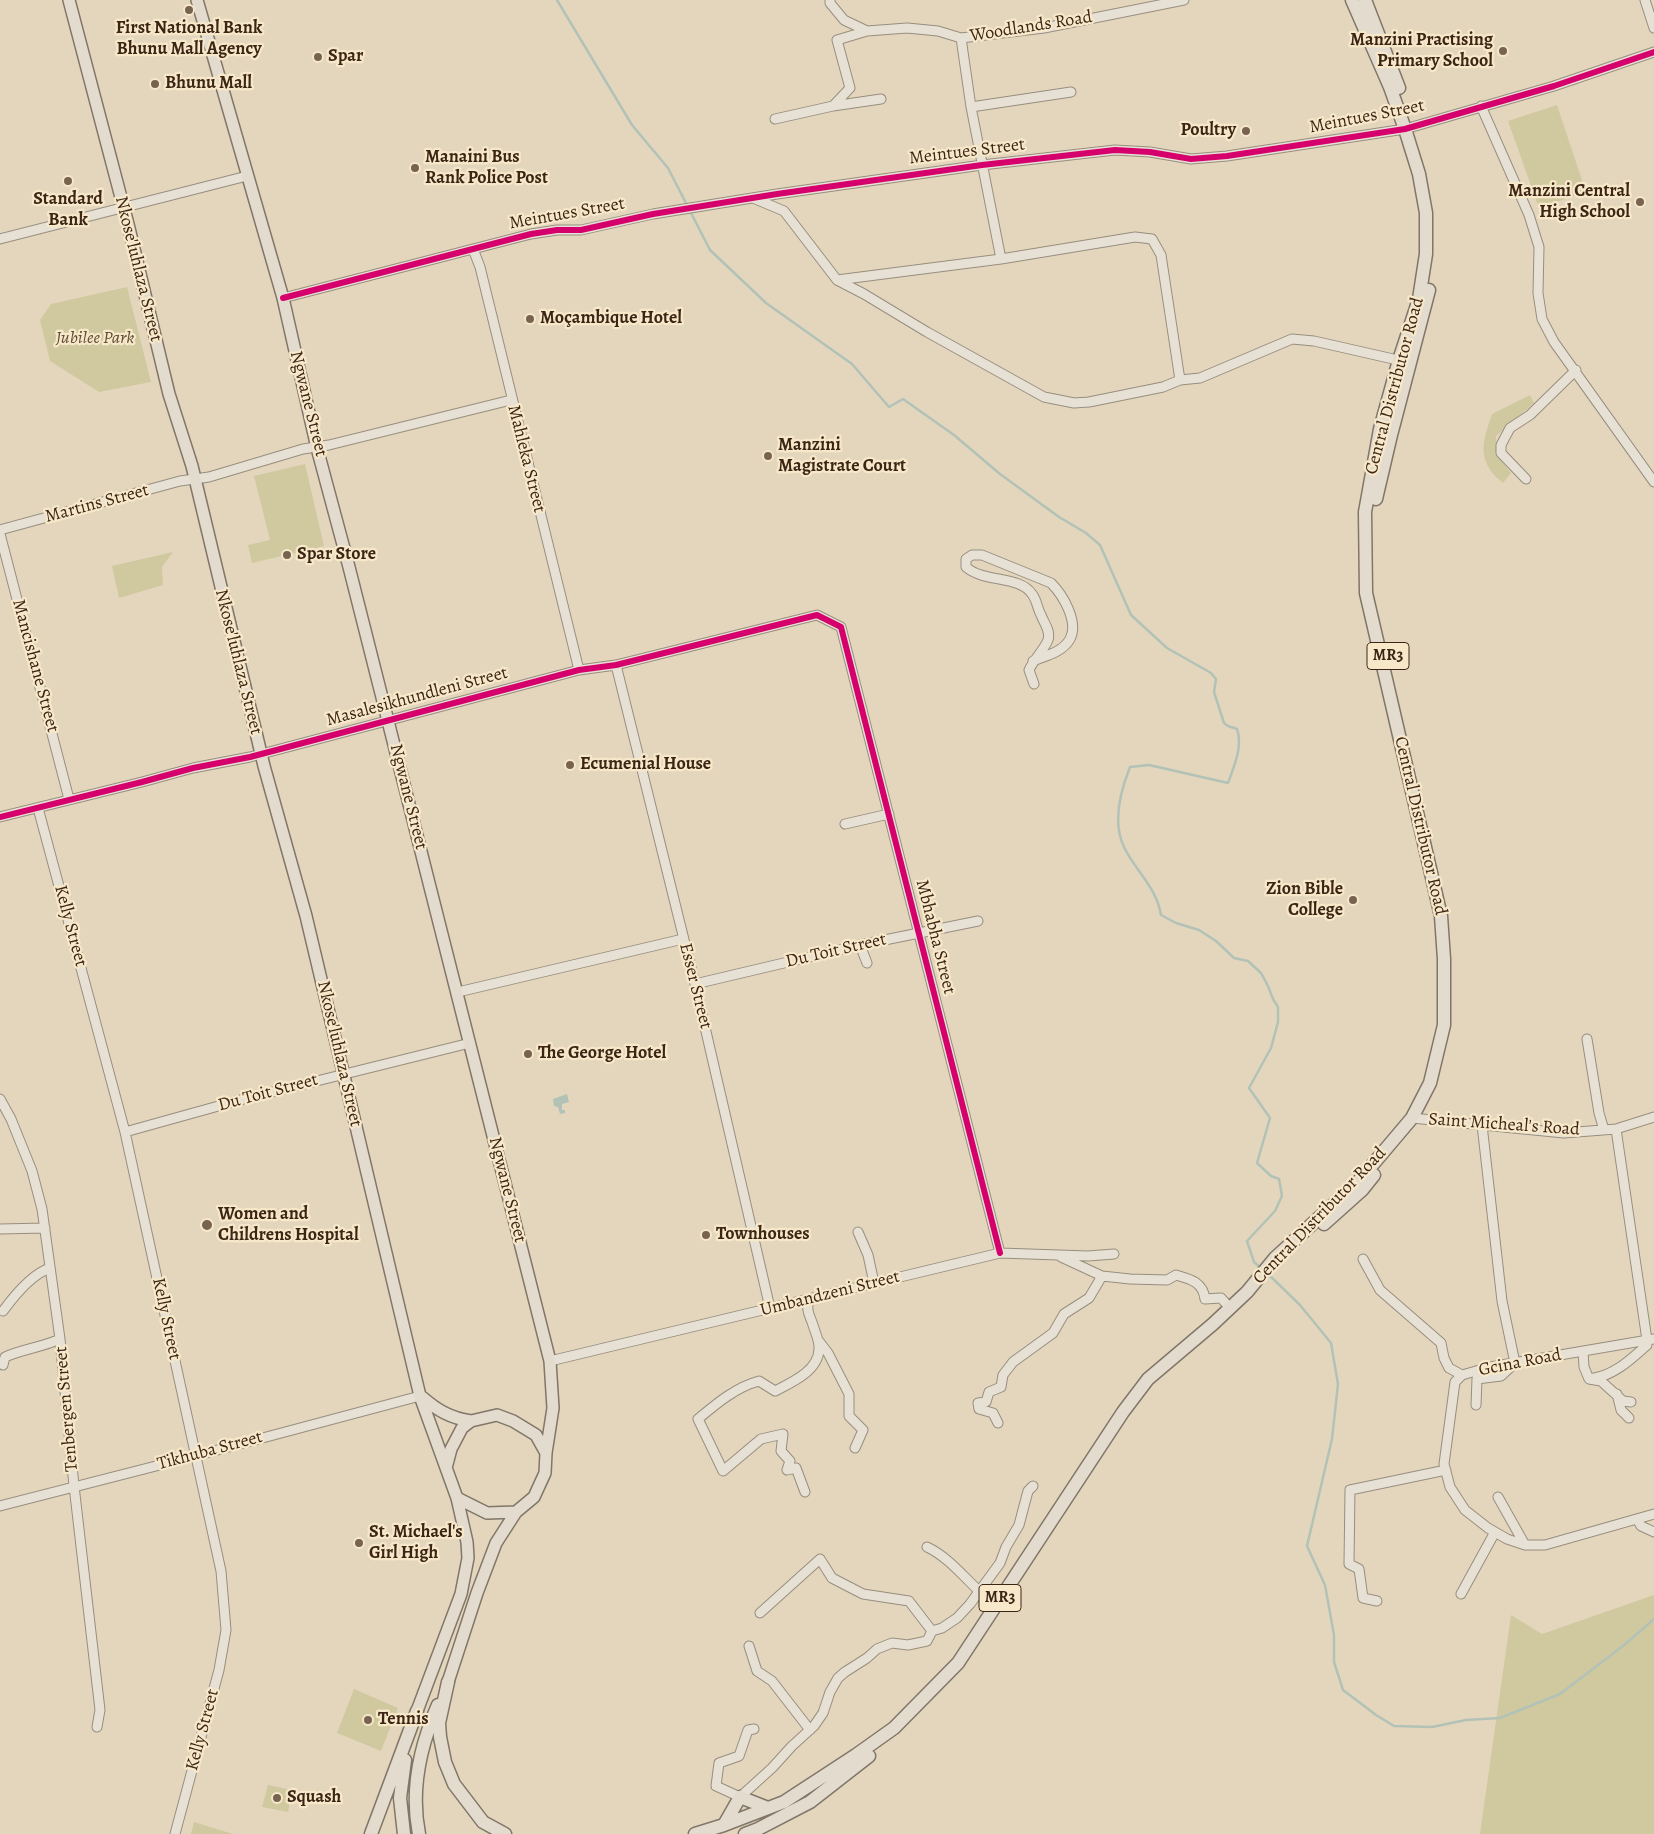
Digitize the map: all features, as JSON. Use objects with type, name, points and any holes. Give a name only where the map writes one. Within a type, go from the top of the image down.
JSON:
[{"type":"highway","name":"Central Distributor Road","points":[[1352,0],[1409,127]]},
{"type":"highway","name":"Central Distributor Road","points":[[745,1834],[810,1802],[900,1732],[961,1668],[1022,1580],[1124,1423],[1154,1383],[1218,1331],[1278,1260],[1357,1183],[1416,1119],[1430,1083],[1444,1025],[1444,959],[1441,916],[1366,593],[1364,551],[1365,512],[1380,429],[1404,362],[1419,299],[1426,254],[1426,213],[1409,127],[1364,0]]},
{"type":"highway","name":"Central Distributor Road","points":[[694,1834],[724,1825],[784,1802],[894,1728],[958,1663],[1123,1412],[1148,1379],[1230,1308],[1251,1294]]},
{"type":"highway","points":[[419,1834],[415,1797],[417,1773],[429,1725],[448,1682]]},
{"type":"highway","points":[[448,1682],[439,1723],[445,1762],[454,1784],[483,1822],[505,1834]]},
{"type":"highway","points":[[370,1834],[417,1712]]},
{"type":"highway","points":[[404,1834],[400,1798],[403,1772],[417,1712]]},
{"type":"highway","points":[[724,1825],[740,1797],[768,1808]]},
{"type":"main road","name":"Nkose'luhlaza Street","points":[[69,0],[124,208],[169,394],[192,466],[262,753],[306,916],[420,1396],[446,1468]]},
{"type":"main road","name":"Ngwane Street","points":[[197,0],[283,298],[318,448],[458,992],[550,1361],[553,1408],[546,1453]]},
{"type":"main road","points":[[420,1396],[444,1414],[471,1422]]},
{"type":"main road","points":[[417,1712],[461,1594],[468,1558],[467,1542],[457,1498],[446,1468],[456,1438],[462,1428],[471,1422],[497,1415],[513,1421],[536,1435],[546,1453],[546,1473],[534,1497],[516,1512],[496,1543],[477,1593],[448,1682]]},
{"type":"main road","points":[[457,1498],[487,1513],[516,1512]]},
{"type":"street","name":"Woodlands Road","points":[[830,0],[830,3],[844,20],[867,30],[907,28],[938,31],[961,38],[1044,28],[1184,0]]},
{"type":"street","points":[[1646,0],[1654,28]]},
{"type":"street","points":[[833,106],[850,88],[837,40],[867,30]]},
{"type":"street","points":[[961,38],[971,108],[1001,259]]},
{"type":"street","name":"Meintues Street","points":[[283,298],[531,234],[557,230],[581,230],[653,214],[752,198],[982,165],[1115,150],[1150,152],[1191,159],[1218,157],[1409,127],[1554,86],[1654,52]]},
{"type":"street","points":[[971,108],[1071,92]]},
{"type":"street","points":[[775,120],[833,106],[881,99]]},
{"type":"street","points":[[1481,106],[1529,215],[1538,247],[1538,293],[1542,319],[1554,342],[1576,370],[1654,482]]},
{"type":"street","points":[[0,239],[247,176]]},
{"type":"street","points":[[752,198],[784,211],[837,280],[1044,397],[1074,403],[1089,402],[1163,387],[1180,380],[1200,378],[1292,339],[1314,341],[1404,362]]},
{"type":"street","points":[[837,280],[1001,259],[1135,236],[1152,239],[1160,255],[1180,380]]},
{"type":"street","name":"Mahleka Street","points":[[473,249],[480,267],[579,670]]},
{"type":"street","points":[[1526,480],[1501,453],[1501,445],[1510,428],[1530,415],[1576,370]]},
{"type":"street","points":[[318,448],[512,400]]},
{"type":"street","name":"Martins Street","points":[[0,532],[180,481],[209,477],[303,450],[318,448]]},
{"type":"street","name":"Mancishane Street","points":[[0,532],[69,799]]},
{"type":"street","points":[[1034,661],[1055,653],[1070,640],[1073,628],[1065,602],[1058,590],[1051,583],[982,554],[972,555],[966,559],[966,567],[973,573],[1023,585],[1032,593],[1048,630],[1048,641],[1034,661],[1030,670],[1034,684]]},
{"type":"street","name":"Masalesikhundleni Street","points":[[0,817],[193,768],[250,757],[579,670],[616,665],[817,615],[840,627]]},
{"type":"street","name":"Mbhabha Street","points":[[840,627],[890,814],[918,934],[1000,1253]]},
{"type":"street","name":"Esser Street","points":[[616,665],[695,984],[770,1308]]},
{"type":"street","name":"Kelly Street","points":[[38,808],[125,1132],[221,1570],[226,1630],[219,1670],[175,1834]]},
{"type":"street","points":[[845,824],[890,814]]},
{"type":"street","name":"Du Toit Street","points":[[695,984],[860,945],[978,922]]},
{"type":"street","points":[[458,992],[683,939]]},
{"type":"street","points":[[860,945],[867,963]]},
{"type":"street","points":[[1587,1039],[1604,1130]]},
{"type":"street","name":"Du Toit Street","points":[[125,1132],[470,1043]]},
{"type":"street","name":"Tenbergen Street","points":[[0,1099],[11,1119],[32,1171],[45,1228],[60,1338],[74,1486],[100,1710],[97,1727]]},
{"type":"street","name":"Saint Micheal's Road","points":[[1416,1119],[1564,1134],[1616,1129],[1654,1117]]},
{"type":"street","points":[[1476,1405],[1477,1379],[1500,1376],[1515,1363],[1502,1301],[1482,1125]]},
{"type":"street","points":[[1589,1379],[1603,1377],[1630,1361],[1649,1341],[1616,1129]]},
{"type":"street","points":[[0,1229],[45,1228]]},
{"type":"street","points":[[858,1232],[868,1255],[874,1283]]},
{"type":"street","name":"Umbandzeni Street","points":[[550,1361],[1000,1253],[1088,1256],[1114,1254]]},
{"type":"street","points":[[1057,1255],[1102,1276],[1130,1280],[1167,1280],[1176,1275],[1192,1279],[1199,1285],[1205,1299],[1221,1298],[1230,1308]]},
{"type":"street","points":[[1363,1259],[1380,1290],[1441,1342],[1444,1358],[1449,1368],[1462,1375]]},
{"type":"street","points":[[3,1311],[10,1301],[36,1276],[50,1268]]},
{"type":"street","points":[[998,1424],[993,1413],[978,1412],[978,1403],[986,1402],[989,1392],[1001,1387],[1004,1374],[1013,1362],[1052,1333],[1064,1314],[1089,1298],[1102,1276]]},
{"type":"street","points":[[805,1492],[796,1468],[787,1470],[790,1461],[781,1451],[783,1434],[761,1439],[724,1471],[698,1419],[747,1384],[759,1381],[775,1391],[808,1371],[817,1361],[819,1346],[806,1309],[809,1299]]},
{"type":"street","points":[[3,1365],[5,1357],[49,1344],[60,1338]]},
{"type":"street","points":[[817,1340],[828,1353],[848,1394],[849,1416],[863,1430],[855,1448]]},
{"type":"street","name":"Gcina Road","points":[[1649,1341],[1490,1367],[1462,1375],[1455,1382],[1444,1464],[1450,1487],[1465,1510],[1495,1532],[1507,1539],[1525,1545],[1545,1545],[1654,1514]]},
{"type":"street","points":[[1583,1351],[1584,1367],[1589,1379]]},
{"type":"street","points":[[1589,1379],[1600,1381],[1623,1401],[1631,1402]]},
{"type":"street","points":[[1617,1394],[1621,1410],[1629,1418]]},
{"type":"street","name":"Tikhuba Street","points":[[0,1506],[420,1396]]},
{"type":"street","points":[[1377,1601],[1363,1598],[1359,1569],[1349,1564],[1350,1490],[1446,1470]]},
{"type":"street","points":[[932,1630],[942,1628],[957,1618],[970,1604],[1000,1563],[1006,1547],[1019,1525],[1028,1491],[1033,1486]]},
{"type":"street","points":[[1498,1497],[1525,1545]]},
{"type":"street","points":[[1637,1519],[1641,1526],[1654,1532]]},
{"type":"street","points":[[1461,1594],[1495,1532]]},
{"type":"street","points":[[927,1547],[954,1564],[965,1578],[979,1590]]},
{"type":"street","points":[[760,1613],[820,1559],[832,1578],[863,1594],[909,1601],[932,1630]]},
{"type":"street","points":[[754,1729],[748,1730],[739,1756],[719,1763],[716,1786],[740,1797],[810,1730],[823,1713],[830,1692],[838,1678],[877,1649],[892,1643],[908,1645],[928,1641],[932,1630]]},
{"type":"street","points":[[749,1646],[757,1671],[772,1681],[810,1730]]},
{"type":"green space","points":[[1557,105],[1586,192],[1539,208],[1508,121]]},
{"type":"green space","name":"Jubilee Park","points":[[127,287],[151,382],[99,392],[50,361],[40,320],[51,304]]},
{"type":"green space","points":[[1530,395],[1534,403],[1496,436],[1499,456],[1511,473],[1503,483],[1488,467],[1485,459],[1484,443],[1488,424],[1492,414]]},
{"type":"green space","points":[[305,464],[324,546],[252,563],[248,545],[270,540],[254,476]]},
{"type":"green space","points":[[173,552],[162,567],[163,585],[119,598],[112,566]]},
{"type":"green space","points":[[1654,1595],[1654,1834],[1480,1834],[1511,1615],[1542,1634]]},
{"type":"green space","name":"Tennis","points":[[354,1689],[398,1708],[381,1751],[337,1733]]},
{"type":"green space","name":"Squash","points":[[268,1785],[292,1790],[288,1812],[262,1807]]},
{"type":"green space","points":[[194,1822],[233,1834],[191,1834]]},
{"type":"shaded area","points":[[567,1094],[569,1102],[562,1104],[562,1110],[565,1110],[565,1113],[560,1114],[558,1107],[554,1106],[553,1099]]},
{"type":"waterway","points":[[557,0],[632,125],[668,168],[688,207]]},
{"type":"waterway","points":[[690,211],[710,250],[766,303],[852,364],[889,407],[903,399],[954,435],[1000,474],[1059,517],[1086,533],[1100,545],[1131,615],[1167,648],[1211,673],[1216,679],[1214,692],[1224,723],[1237,729],[1239,736],[1237,756],[1228,783],[1149,765],[1130,767],[1123,787],[1118,827],[1124,847],[1155,896],[1161,915],[1176,923],[1199,930],[1216,941],[1234,958],[1248,961],[1261,973],[1278,1007],[1278,1022],[1271,1048],[1249,1088],[1270,1118],[1257,1163],[1271,1176],[1279,1179],[1282,1196],[1275,1211],[1247,1241],[1254,1262],[1261,1268]]},
{"type":"waterway","points":[[1267,1273],[1300,1305],[1331,1343],[1338,1384],[1332,1439],[1307,1546],[1325,1585],[1334,1635],[1334,1662],[1343,1690],[1394,1726],[1432,1727],[1466,1720],[1500,1718],[1560,1694],[1623,1646],[1654,1619]]},
{"type":"cycle path","points":[[283,298],[531,234],[557,230],[581,230],[653,214],[777,194],[982,165],[1115,150],[1150,152],[1191,159],[1227,156],[1405,129],[1554,86],[1654,52]]},
{"type":"cycle path","points":[[0,817],[193,768],[250,757],[579,670],[616,665],[817,615],[841,627],[1000,1253]]},
{"type":"place","name":"First National Bank Bhunu Mall Agency","points":[[189,10]]},
{"type":"place","name":"Manzini Practising Primary School","points":[[1503,51]]},
{"type":"place","name":"Spar","points":[[318,57]]},
{"type":"place","name":"Bhunu Mall","points":[[155,84]]},
{"type":"place","name":"Poultry","points":[[1246,131]]},
{"type":"place","name":"Manaini Bus Rank Police Post","points":[[415,168]]},
{"type":"place","name":"Standard Bank","points":[[68,181]]},
{"type":"place","name":"Manzini Central High School","points":[[1640,202]]},
{"type":"place","name":"Moçambique Hotel","points":[[530,319]]},
{"type":"place","name":"Manzini Magistrate Court","points":[[768,456]]},
{"type":"place","name":"Spar Store","points":[[287,555]]},
{"type":"place","name":"Ecumenial House","points":[[570,765]]},
{"type":"place","name":"Zion Bible College","points":[[1353,900]]},
{"type":"place","name":"The George Hotel","points":[[528,1054]]},
{"type":"place","name":"Women and Childrens Hospital","points":[[207,1225]]},
{"type":"place","name":"Townhouses","points":[[706,1235]]},
{"type":"place","name":"St. Michael's Girl High","points":[[359,1543]]},
{"type":"place","name":"Tennis","points":[[368,1720]]},
{"type":"place","name":"Squash","points":[[277,1798]]}]
